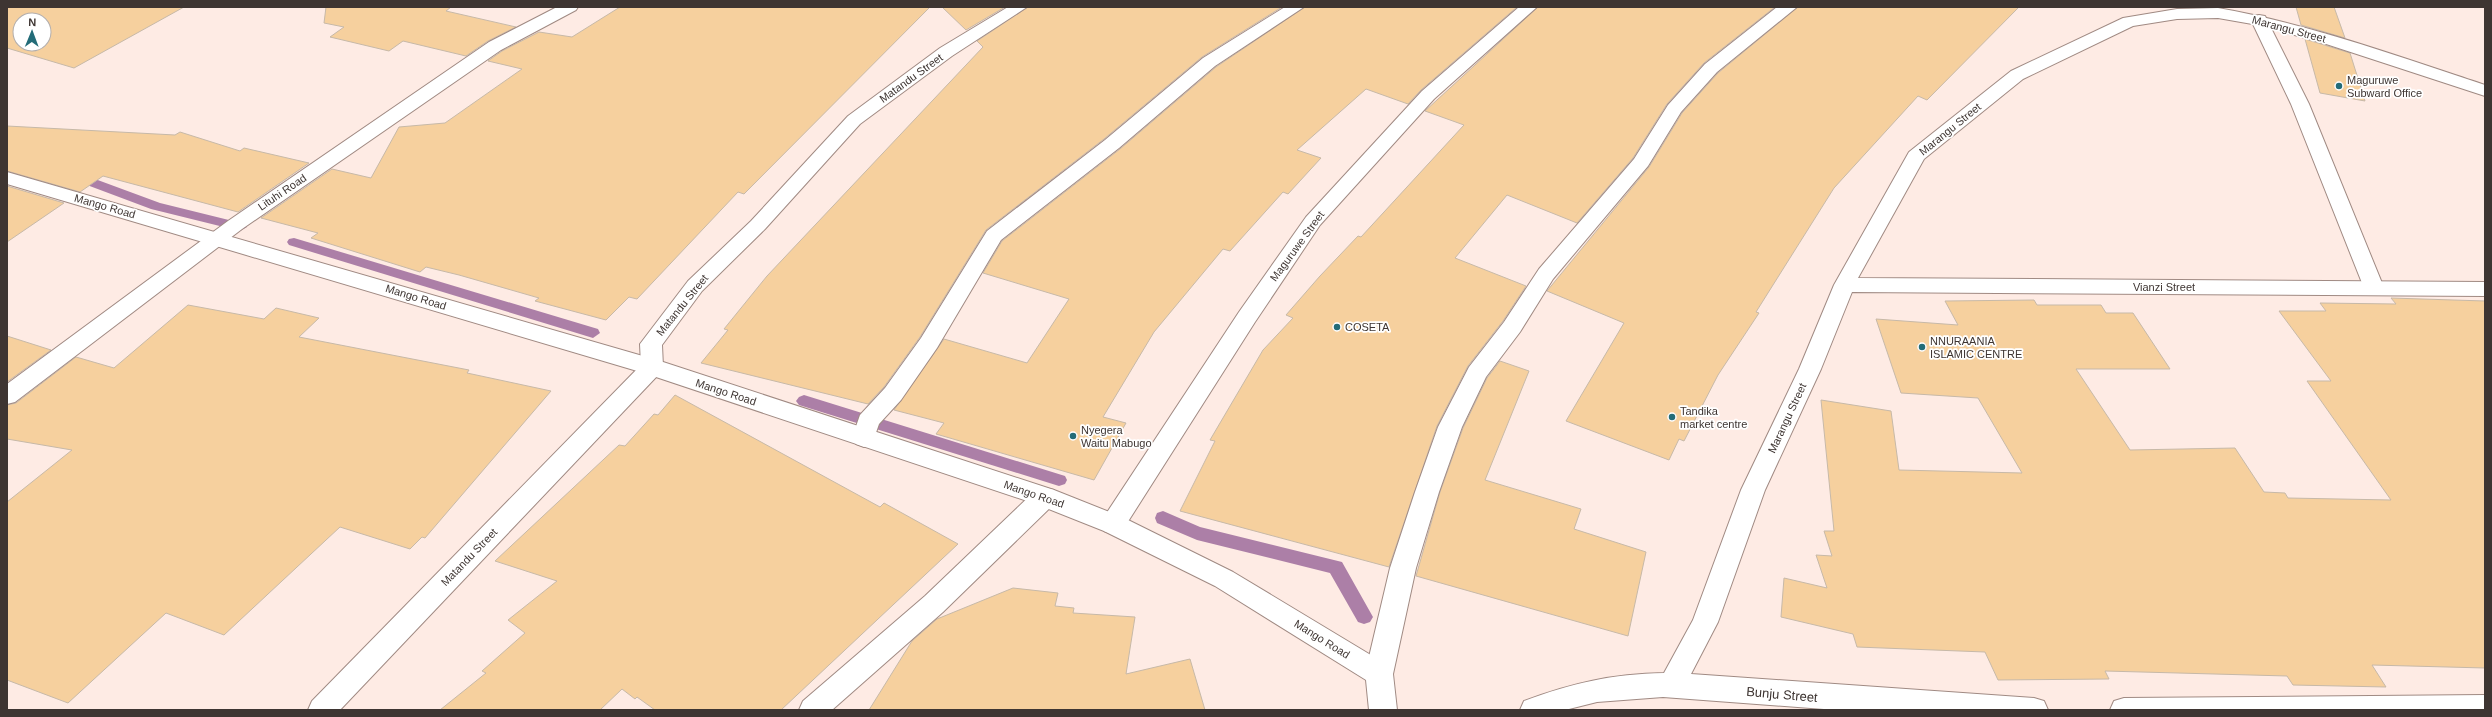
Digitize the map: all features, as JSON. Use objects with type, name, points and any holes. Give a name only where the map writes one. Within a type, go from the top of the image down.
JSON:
[{"type":"street","name":"Lituhi Road","points":[[7,396],[216,238],[495,46],[570,7]]},
{"type":"street","name":"Matandu Street","points":[[322,710],[652,367],[651,344],[695,286],[758,225],[854,120],[946,52],[1019,7]]},
{"type":"street","points":[[864,438],[868,422],[892,394],[929,343],[994,236],[1112,144],[1209,62],[1296,7]]},
{"type":"street","name":"Maguruwe Street","points":[[1113,524],[1247,317],[1313,221],[1428,95],[1529,7]]},
{"type":"street","points":[[1383,710],[1378,674],[1403,568],[1427,492],[1450,427],[1477,373],[1512,327],[1546,274],[1641,162],[1674,109],[1711,68],[1778,13],[1789,7]]},
{"type":"street","name":"Marangu Street","points":[[1672,684],[1704,622],[1753,490],[1810,369],[1844,285],[1916,156],[2017,75],[2129,22],[2177,14],[2217,10],[2326,38],[2485,91]]},
{"type":"street","points":[[2259,20],[2300,104],[2374,288]]},
{"type":"street","name":"Mango Road","points":[[7,178],[652,367],[1045,497],[1113,524],[1224,579],[1378,674]]},
{"type":"street","name":"Vianzi Street","points":[[1844,285],[2485,289]]},
{"type":"street","points":[[812,710],[934,604],[1045,497]]},
{"type":"street","name":"Bunju Street","points":[[1534,710],[1552,701],[1612,687],[1672,684],[1795,695],[2034,710]]},
{"type":"street","points":[[2124,710],[2485,707]]},
{"type":"building","points":[[7,7],[184,7],[74,68],[20,52],[52,52],[52,12],[12,12],[12,49],[7,48]]},
{"type":"building","points":[[326,7],[451,7],[446,11],[516,27],[488,41],[466,56],[403,41],[389,51],[330,37],[344,27],[324,23]]},
{"type":"building","points":[[620,7],[930,7],[744,194],[738,192],[637,299],[629,297],[606,320],[535,301],[539,298],[459,275],[426,267],[420,272],[311,238],[318,233],[261,218],[332,169],[371,178],[399,127],[445,123],[522,69],[488,61],[502,51],[539,32],[572,37]]},
{"type":"building","points":[[942,7],[1005,7],[966,30]]},
{"type":"building","points":[[1028,7],[1282,7],[1202,57],[1104,139],[986,230],[920,337],[884,387],[868,404],[701,363],[728,330],[724,329],[767,276],[983,47],[977,41]]},
{"type":"building","points":[[1305,7],[1517,7],[1421,90],[1408,104],[1366,89],[1297,150],[1321,158],[1288,194],[1283,192],[1230,251],[1223,249],[1154,332],[1103,417],[1126,423],[1094,480],[936,434],[944,423],[894,410],[944,339],[1027,363],[1069,299],[983,273],[1002,241],[1120,149],[1216,67]]},
{"type":"building","points":[[1538,7],[1775,7],[1704,63],[1667,104],[1633,158],[1577,223],[1507,195],[1455,258],[1526,286],[1503,321],[1468,366],[1437,426],[1389,567],[1180,511],[1215,441],[1210,440],[1263,350],[1293,318],[1286,315],[1320,276],[1358,236],[1361,237],[1464,125],[1425,111]]},
{"type":"building","points":[[1798,7],[2019,7],[1927,100],[1918,96],[1834,188],[1756,312],[1759,313],[1718,375],[1684,441],[1679,439],[1669,460],[1566,421],[1624,323],[1547,291],[1649,167],[1682,113],[1718,73]]},
{"type":"building","points":[[2296,7],[2334,7],[2345,38],[2301,25]]},
{"type":"building","points":[[2305,39],[2350,53],[2365,101],[2320,93]]},
{"type":"building","points":[[7,126],[175,135],[180,132],[240,151],[244,148],[309,163],[238,212],[103,176],[80,192],[7,171]]},
{"type":"building","points":[[7,186],[64,203],[7,242]]},
{"type":"building","points":[[2391,298],[2485,301],[2485,668],[2372,665],[2386,687],[2293,685],[2287,676],[2105,671],[2109,679],[1998,680],[1985,652],[1857,647],[1853,634],[1781,617],[1784,578],[1827,588],[1816,555],[1832,556],[1824,531],[1834,531],[1821,400],[1891,411],[1899,470],[2022,473],[1978,398],[1901,393],[1876,319],[1958,325],[1945,301],[2034,300],[2037,305],[2101,305],[2106,313],[2133,313],[2170,369],[2076,369],[2130,450],[2235,448],[2264,492],[2285,493],[2288,498],[2391,500],[2307,381],[2331,381],[2279,311],[2326,311],[2320,303],[2396,304]]},
{"type":"building","points":[[188,305],[264,319],[276,308],[319,318],[299,337],[469,370],[467,373],[551,391],[425,538],[422,537],[410,549],[340,527],[224,635],[166,613],[68,703],[7,680],[7,502],[72,450],[7,439],[7,405],[16,403],[76,357],[114,368]]},
{"type":"building","points":[[7,336],[51,350],[7,382]]},
{"type":"building","points":[[1500,361],[1529,371],[1485,480],[1581,509],[1574,529],[1646,552],[1628,636],[1416,576],[1440,492],[1463,428],[1487,378]]},
{"type":"building","points":[[675,395],[880,507],[884,503],[958,544],[781,710],[655,710],[637,697],[635,699],[622,689],[600,710],[440,710],[486,673],[482,671],[525,633],[508,620],[557,581],[495,561],[619,445],[625,446],[654,414],[658,415]]},
{"type":"building","points":[[1013,588],[1058,593],[1055,606],[1074,608],[1073,613],[1135,617],[1126,674],[1190,659],[1205,710],[869,710],[912,641],[937,619]]},
{"type":"waterway","points":[[76,176],[156,206],[240,227]]},
{"type":"waterway","points":[[294,242],[593,333]]},
{"type":"waterway","points":[[804,401],[1059,480]]},
{"type":"waterway","points":[[1163,518],[1197,533],[1336,567],[1364,617]]},
{"type":"place","name":"Maguruwe Subward Office","points":[[2339,86]]},
{"type":"place","name":"COSETA","points":[[1337,327]]},
{"type":"place","name":"NNURAANIA ISLAMIC CENTRE","points":[[1922,347]]},
{"type":"place","name":"Tandika market centre","points":[[1672,417]]},
{"type":"place","name":"Nyegera Waitu Mabugo","points":[[1073,436]]}]
